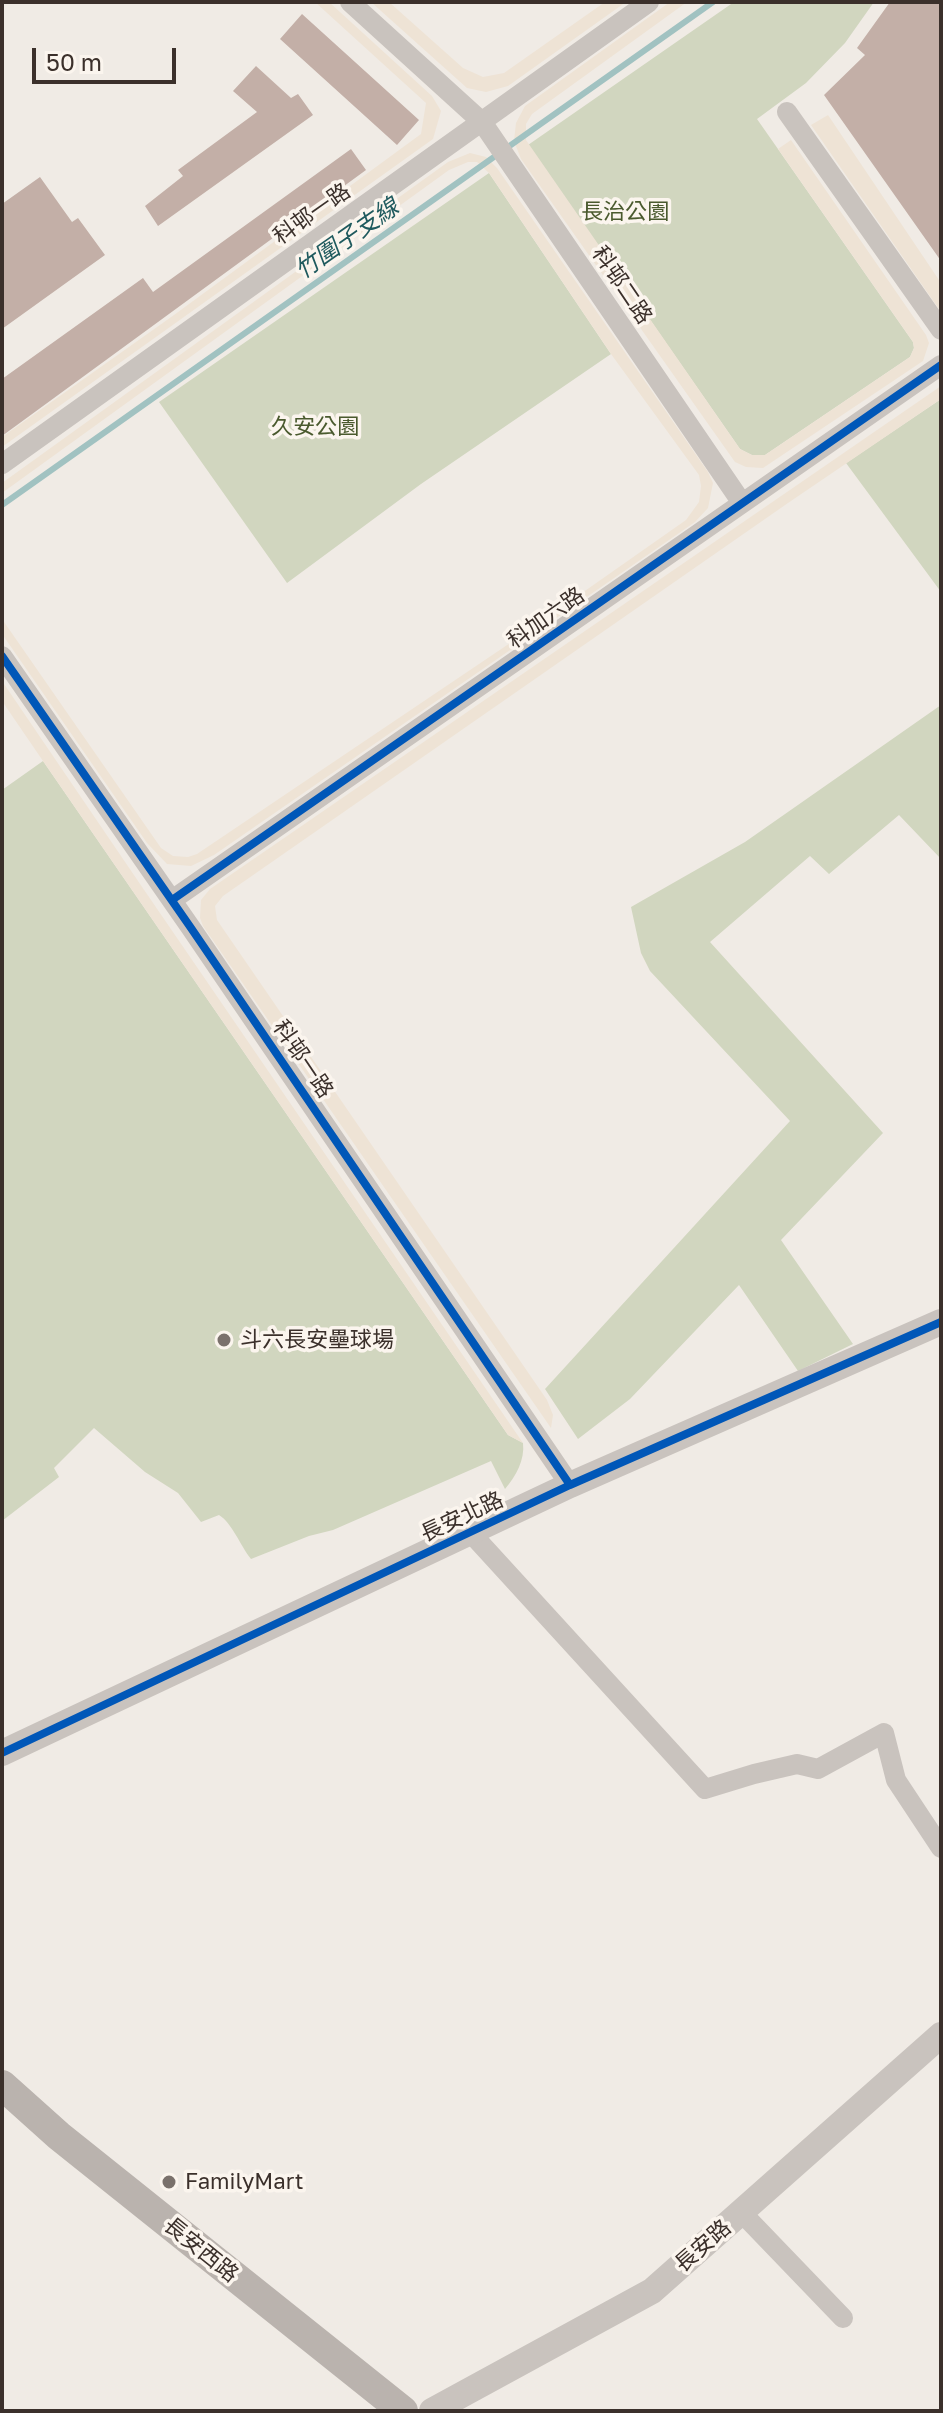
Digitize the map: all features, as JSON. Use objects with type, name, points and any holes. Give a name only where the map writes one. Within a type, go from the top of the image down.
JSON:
[{"type":"main road","name":"長安西路","points":[[2,2085],[59,2136],[403,2411]]},
{"type":"street","name":"科邨二路","points":[[350,2],[482,122],[742,503]]},
{"type":"street","name":"科邨一路","points":[[2,464],[649,2]]},
{"type":"street","points":[[787,112],[941,330]]},
{"type":"street","name":"科加六路","points":[[172,900],[941,365]]},
{"type":"street","name":"科邨一路","points":[[2,656],[570,1485]]},
{"type":"street","name":"長安北路","points":[[2,1753],[570,1485],[941,1322]]},
{"type":"street","points":[[470,1532],[705,1789],[797,1764],[818,1769],[884,1733],[896,1780],[941,1848]]},
{"type":"street","name":"長安路","points":[[432,2411],[652,2291],[941,2035]]},
{"type":"street","points":[[742,2213],[843,2318]]},
{"type":"green space","name":"長治公園","points":[[734,2],[874,2],[845,43],[806,83],[757,119],[913,342],[914,348],[910,357],[765,455],[752,455],[740,449],[528,145]]},
{"type":"green space","name":"久安公園","points":[[489,173],[611,354],[421,484],[287,583],[159,402]]},
{"type":"green space","points":[[941,399],[941,592],[846,463]]},
{"type":"green space","points":[[941,705],[941,859],[899,815],[829,874],[810,856],[710,942],[883,1133],[781,1240],[853,1344],[798,1371],[739,1285],[630,1399],[578,1439],[545,1389],[790,1121],[650,971],[641,953],[631,907],[745,842]]},
{"type":"green space","points":[[43,761],[508,1435],[523,1443],[519,1468],[505,1489],[491,1461],[333,1530],[251,1559],[224,1519],[219,1515],[201,1522],[178,1493],[145,1472],[94,1428],[54,1468],[59,1477],[2,1521],[2,790]]},
{"type":"shaded area","points":[[315,2],[329,2],[432,96],[441,111],[433,139],[2,447],[2,437],[421,134],[426,103]]},
{"type":"shaded area","points":[[371,2],[389,2],[463,68],[483,77],[504,73],[605,2],[626,2],[508,86],[486,92],[467,88]]},
{"type":"shaded area","points":[[670,2],[687,2],[532,114],[526,124],[526,140],[740,449],[752,455],[765,455],[910,357],[914,348],[913,342],[778,149],[791,140],[929,343],[923,361],[763,468],[746,467],[735,462],[521,159],[514,141],[516,123],[525,106]]},
{"type":"shaded area","points":[[828,115],[941,283],[941,312],[811,125]]},
{"type":"shaded area","points":[[470,153],[486,157],[497,168],[708,472],[713,483],[708,508],[695,522],[214,855],[191,866],[167,864],[147,843],[2,634],[2,619],[161,848],[173,856],[188,857],[197,854],[525,633],[686,520],[699,502],[699,475],[611,354],[489,173],[477,162],[468,162],[449,170],[2,493],[2,483],[448,162]]},
{"type":"shaded area","points":[[941,386],[941,399],[223,896],[215,906],[217,920],[547,1400],[553,1415],[551,1428],[203,926],[201,900],[210,889]]},
{"type":"shaded area","points":[[2,681],[523,1443],[508,1435],[43,761],[2,701]]},
{"type":"building","points":[[890,2],[941,2],[941,261],[824,95],[865,55],[857,48]]},
{"type":"building","points":[[302,14],[419,120],[397,145],[280,39]]},
{"type":"building","points":[[256,66],[291,98],[298,94],[313,115],[158,226],[145,206],[183,176],[178,170],[257,112],[233,91]]},
{"type":"building","points":[[351,149],[366,170],[2,436],[2,379],[143,278],[153,292]]},
{"type":"building","points":[[40,177],[72,222],[78,218],[105,255],[2,329],[2,204]]},
{"type":"waterway","name":"竹圍子支線","points":[[2,505],[713,2]]},
{"type":"cycle path","points":[[172,900],[941,365]]},
{"type":"cycle path","points":[[2,656],[570,1485]]},
{"type":"cycle path","points":[[2,1753],[570,1485],[941,1322]]},
{"type":"place","name":"斗六長安壘球場","points":[[224,1340]]},
{"type":"place","name":"FamilyMart","points":[[169,2182]]}]
